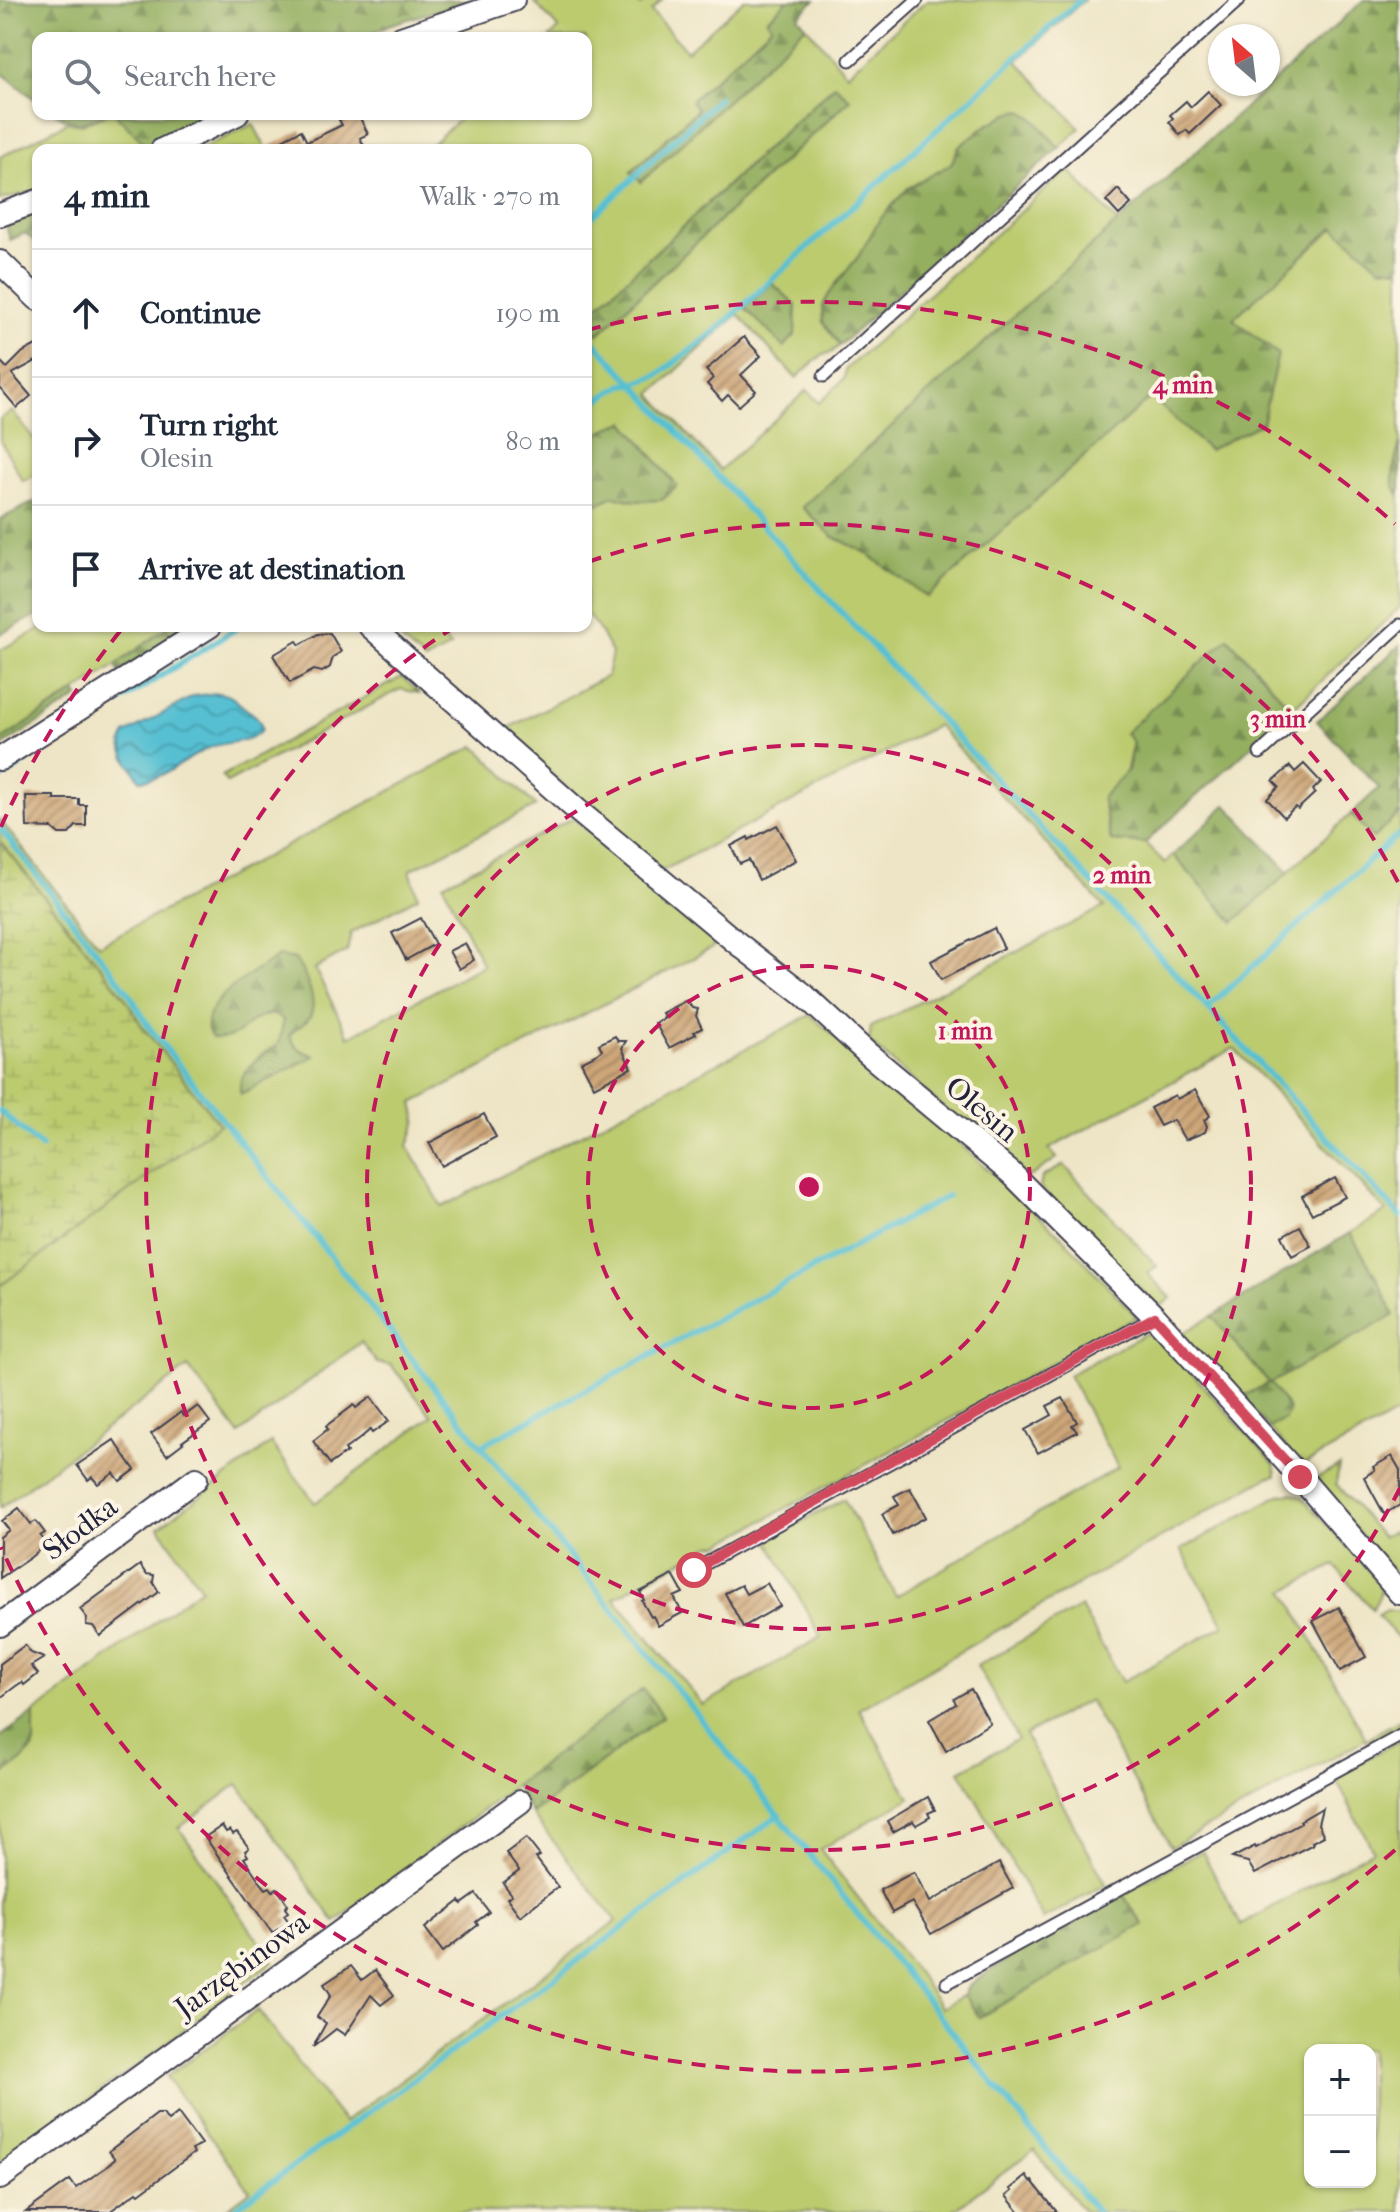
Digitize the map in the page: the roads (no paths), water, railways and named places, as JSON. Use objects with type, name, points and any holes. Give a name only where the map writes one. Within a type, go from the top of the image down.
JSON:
[{"type":"street","points":[[419,32],[513,0]]},
{"type":"street","points":[[174,144],[224,120]]},
{"type":"street","points":[[0,215],[32,203]]},
{"type":"street","points":[[0,262],[32,293]]},
{"type":"street","points":[[0,759],[201,632]]},
{"type":"street","name":"Olesin","points":[[377,632],[589,820],[803,994],[867,1053],[1011,1173],[1155,1317],[1400,1593]]},
{"type":"street","name":"Słodka","points":[[0,1625],[196,1479]]},
{"type":"street","name":"Jarzębinowa","points":[[0,2178],[520,1802]]},
{"type":"lane","points":[[850,60],[917,0]]},
{"type":"lane","points":[[824,376],[1239,0]]},
{"type":"lane","points":[[1260,753],[1400,625]]},
{"type":"lane","points":[[694,1570],[1155,1317]]},
{"type":"lane","points":[[947,1983],[1400,1736]]},
{"type":"water","points":[[217,693],[230,697],[254,715],[262,729],[251,738],[209,748],[159,776],[140,780],[123,751],[126,734],[194,696]]},
{"type":"waterway","points":[[592,403],[623,385],[658,375],[711,335],[1080,0]]},
{"type":"waterway","points":[[592,216],[719,98]]},
{"type":"waterway","points":[[592,339],[1400,1216]]},
{"type":"waterway","points":[[54,743],[230,632]]},
{"type":"waterway","points":[[0,779],[28,760]]},
{"type":"waterway","points":[[0,828],[129,993],[149,1027],[481,1446],[1097,2212]]},
{"type":"waterway","points":[[1207,1008],[1400,833]]},
{"type":"waterway","points":[[0,1111],[41,1147]]},
{"type":"waterway","points":[[481,1446],[948,1196]]},
{"type":"waterway","points":[[230,2212],[779,1815]]}]
